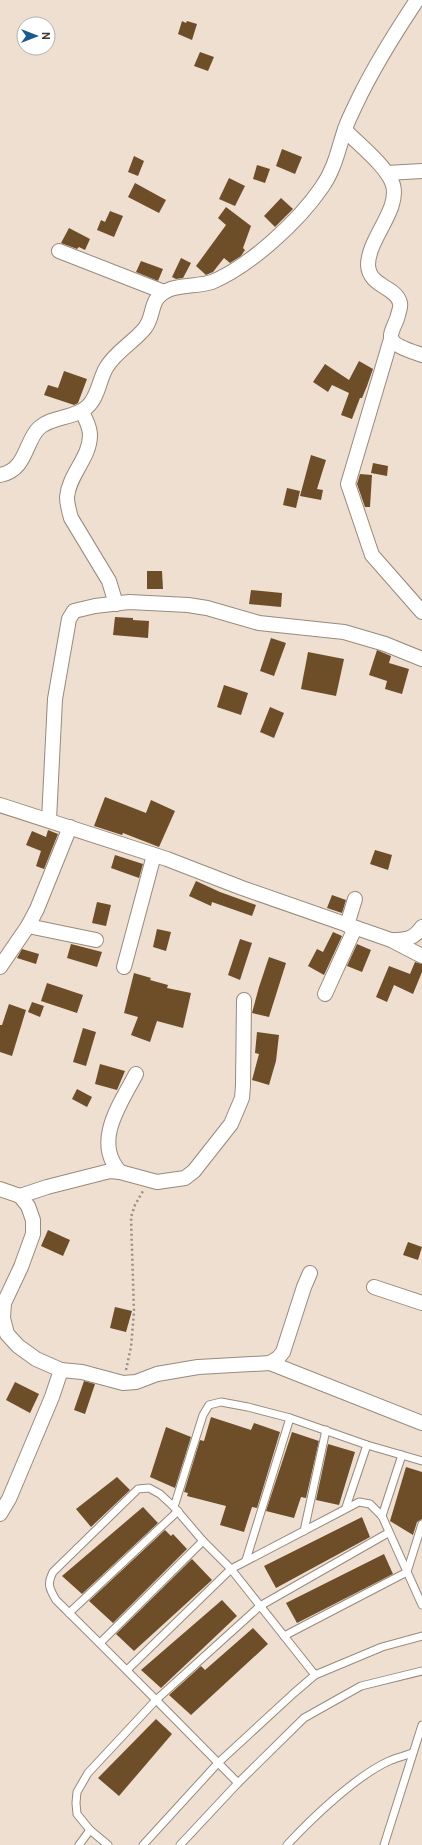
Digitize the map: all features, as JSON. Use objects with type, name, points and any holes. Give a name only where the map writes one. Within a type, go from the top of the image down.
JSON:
[{"type":"street","points":[[0,475],[14,469],[25,456],[37,429],[46,423],[82,412],[89,405],[105,369],[115,356],[146,328],[152,317],[156,301],[164,292],[172,289],[210,282],[227,275],[249,261],[290,223],[322,188],[338,156],[345,130],[361,96],[416,0]]},
{"type":"street","points":[[345,130],[387,172],[393,184],[394,193],[390,206],[370,253],[368,264],[369,272],[374,280],[397,297],[400,303],[400,309],[391,334],[391,339],[348,484],[372,555],[422,612]]},
{"type":"street","points":[[387,172],[422,171]]},
{"type":"street","points":[[59,251],[164,292]]},
{"type":"street","points":[[391,339],[398,346],[422,355]]},
{"type":"street","points":[[82,412],[88,425],[89,443],[70,486],[67,496],[68,508],[71,518],[109,581],[116,604]]},
{"type":"street","points":[[49,820],[55,699],[69,619],[74,611],[82,608],[116,604],[161,603],[188,605],[207,608],[260,623],[344,632],[385,644],[422,659]]},
{"type":"street","points":[[0,805],[154,855],[391,940],[422,956]]},
{"type":"street","points":[[0,966],[28,926],[37,909],[70,827]]},
{"type":"street","points":[[124,967],[154,855]]},
{"type":"street","points":[[325,994],[351,926],[355,900]]},
{"type":"street","points":[[28,926],[96,940]]},
{"type":"street","points":[[391,940],[407,940],[422,927]]},
{"type":"street","points":[[20,1196],[99,1173],[120,1172],[157,1182],[185,1178],[194,1171],[231,1124],[242,1098],[244,1000]]},
{"type":"street","points":[[120,1172],[109,1157],[108,1139],[115,1114],[136,1074]]},
{"type":"street","points":[[0,1190],[20,1196],[28,1206],[33,1220],[33,1234],[21,1266],[4,1303],[3,1318],[7,1334],[18,1346],[36,1359],[61,1370],[82,1372],[124,1383],[136,1382],[157,1374],[198,1367],[270,1363],[422,1423]]},
{"type":"street","points":[[270,1363],[278,1358],[283,1352],[304,1287],[310,1274]]},
{"type":"street","points":[[374,1287],[422,1303]]},
{"type":"street","points":[[0,1514],[9,1498],[52,1397],[61,1370]]},
{"type":"lane","points":[[69,1612],[176,1509],[203,1415],[209,1405],[221,1402],[237,1404],[290,1418],[367,1445],[422,1461]]},
{"type":"lane","points":[[246,1560],[290,1418]]},
{"type":"lane","points":[[304,1531],[326,1430]]},
{"type":"lane","points":[[346,1507],[367,1445]]},
{"type":"lane","points":[[382,1516],[402,1455]]},
{"type":"lane","points":[[238,1782],[100,1642],[56,1600],[51,1592],[48,1582],[53,1572],[138,1489],[149,1488],[160,1494],[176,1509],[203,1541],[231,1569],[315,1676]]},
{"type":"lane","points":[[127,1670],[231,1569],[346,1507],[359,1502],[370,1504],[382,1516],[388,1533],[422,1605]]},
{"type":"lane","points":[[284,1636],[407,1572],[422,1524]]},
{"type":"lane","points":[[108,1845],[90,1830],[78,1814],[76,1803],[79,1788],[88,1773],[156,1700],[260,1606],[388,1533]]},
{"type":"lane","points":[[100,1642],[203,1541]]},
{"type":"lane","points":[[143,1845],[218,1763],[294,1693],[315,1676],[382,1647],[422,1636]]},
{"type":"lane","points":[[180,1845],[238,1782],[304,1718],[361,1686],[422,1671]]},
{"type":"lane","points":[[384,1845],[412,1753],[422,1726]]},
{"type":"lane","points":[[287,1845],[304,1827],[360,1779],[388,1762],[412,1753]]},
{"type":"lane","points":[[79,1845],[90,1830]]},
{"type":"path","points":[[124,1383],[131,1347],[134,1312],[131,1217],[140,1195],[146,1188],[157,1182]]},
{"type":"building","points":[[182,21],[197,24],[192,40],[178,34]]},
{"type":"building","points":[[200,52],[214,57],[208,71],[194,66]]},
{"type":"building","points":[[282,149],[302,157],[295,174],[276,166]]},
{"type":"building","points":[[134,156],[144,161],[138,176],[128,172]]},
{"type":"building","points":[[257,165],[270,169],[265,183],[253,179]]},
{"type":"building","points":[[229,178],[245,186],[235,206],[219,199]]},
{"type":"building","points":[[135,183],[166,200],[159,213],[128,197]]},
{"type":"building","points":[[281,198],[293,209],[275,227],[264,216]]},
{"type":"building","points":[[226,207],[251,226],[243,248],[245,250],[241,256],[230,263],[224,258],[213,272],[206,275],[196,266],[226,225],[218,218]]},
{"type":"building","points":[[110,211],[123,216],[114,237],[97,230],[101,220],[105,222]]},
{"type":"building","points":[[69,228],[90,239],[85,250],[79,247],[77,249],[61,243]]},
{"type":"building","points":[[181,258],[191,263],[183,278],[176,279],[172,277]]},
{"type":"building","points":[[141,261],[163,269],[158,281],[136,272]]},
{"type":"building","points":[[359,361],[373,369],[352,419],[341,415],[349,393],[332,385],[328,392],[313,382],[325,364],[349,380]]},
{"type":"building","points":[[64,371],[87,379],[78,403],[74,405],[44,395],[48,385],[58,388]]},
{"type":"building","points":[[311,455],[326,460],[317,489],[323,490],[321,500],[300,496]]},
{"type":"building","points":[[373,463],[388,466],[387,476],[371,473]]},
{"type":"building","points":[[360,474],[372,475],[370,507],[365,507],[357,484]]},
{"type":"building","points":[[287,488],[300,491],[296,508],[283,505]]},
{"type":"building","points":[[147,571],[162,571],[163,589],[147,589]]},
{"type":"building","points":[[251,590],[282,593],[281,607],[249,604]]},
{"type":"building","points":[[115,617],[149,621],[148,638],[113,635]]},
{"type":"building","points":[[271,638],[286,643],[274,676],[260,671]]},
{"type":"building","points":[[377,650],[391,656],[389,663],[409,669],[402,694],[385,689],[387,681],[369,675]]},
{"type":"building","points":[[308,652],[344,659],[336,696],[301,689]]},
{"type":"building","points":[[224,685],[248,693],[241,715],[217,707]]},
{"type":"building","points":[[270,707],[284,713],[274,738],[260,732]]},
{"type":"building","points":[[105,797],[146,813],[151,800],[175,811],[159,847],[123,833],[122,835],[94,826]]},
{"type":"building","points":[[48,830],[58,834],[44,869],[36,866],[41,851],[26,845],[32,831],[46,837]]},
{"type":"building","points":[[375,850],[392,855],[388,870],[370,864]]},
{"type":"building","points":[[115,855],[143,864],[139,878],[111,868]]},
{"type":"building","points":[[196,881],[220,892],[256,905],[252,916],[212,902],[211,906],[189,896]]},
{"type":"building","points":[[332,895],[346,900],[342,913],[327,908]]},
{"type":"building","points":[[97,902],[111,905],[106,926],[92,923]]},
{"type":"building","points":[[157,929],[171,932],[166,951],[153,947]]},
{"type":"building","points":[[333,932],[342,936],[324,975],[308,966],[317,949],[323,952]]},
{"type":"building","points":[[240,939],[252,943],[240,980],[228,975]]},
{"type":"building","points":[[71,944],[102,952],[97,967],[67,958]]},
{"type":"building","points":[[357,944],[371,950],[362,972],[347,966]]},
{"type":"building","points":[[22,949],[39,954],[36,964],[17,958]]},
{"type":"building","points":[[269,957],[286,963],[269,1017],[252,1013]]},
{"type":"building","points":[[415,962],[422,964],[422,972],[413,994],[394,985],[387,1002],[376,997],[389,966],[410,974]]},
{"type":"building","points":[[134,973],[151,978],[150,980],[168,985],[167,988],[191,993],[183,1028],[157,1021],[150,1042],[131,1035],[138,1017],[124,1013]]},
{"type":"building","points":[[47,983],[83,995],[77,1013],[41,1001]]},
{"type":"building","points":[[32,1002],[44,1006],[40,1017],[28,1012]]},
{"type":"building","points":[[9,1004],[26,1010],[12,1056],[0,1052],[0,1025],[2,1025]]},
{"type":"building","points":[[83,1028],[96,1032],[86,1066],[73,1062]]},
{"type":"building","points":[[257,1032],[279,1035],[276,1061],[269,1085],[252,1080],[259,1054],[255,1053]]},
{"type":"building","points":[[100,1064],[125,1071],[117,1090],[95,1084]]},
{"type":"building","points":[[77,1089],[92,1097],[87,1107],[72,1099]]},
{"type":"building","points":[[48,1230],[70,1240],[63,1256],[41,1246]]},
{"type":"building","points":[[408,1242],[422,1247],[418,1260],[403,1255]]},
{"type":"building","points":[[115,1307],[132,1311],[126,1332],[110,1328]]},
{"type":"building","points":[[84,1381],[95,1384],[85,1414],[74,1410]]},
{"type":"building","points":[[15,1382],[39,1394],[30,1413],[6,1400]]},
{"type":"building","points":[[211,1417],[251,1430],[254,1423],[280,1432],[257,1508],[252,1507],[244,1532],[220,1525],[226,1506],[187,1496],[188,1493],[184,1492],[200,1440],[204,1441]]},
{"type":"building","points":[[166,1427],[191,1437],[175,1488],[150,1477]]},
{"type":"building","points":[[292,1432],[319,1441],[306,1498],[301,1497],[294,1518],[266,1511]]},
{"type":"building","points":[[328,1444],[355,1452],[339,1505],[316,1500]]},
{"type":"building","points":[[406,1467],[422,1472],[422,1519],[417,1522],[413,1535],[390,1521]]},
{"type":"building","points":[[117,1477],[130,1490],[91,1527],[76,1509]]},
{"type":"building","points":[[143,1507],[158,1523],[82,1594],[62,1576]]},
{"type":"building","points":[[362,1517],[370,1537],[276,1588],[264,1566]]},
{"type":"building","points":[[165,1530],[171,1536],[173,1534],[187,1549],[113,1623],[89,1601]]},
{"type":"building","points":[[384,1554],[393,1574],[297,1623],[286,1603]]},
{"type":"building","points":[[192,1559],[212,1580],[134,1651],[116,1634]]},
{"type":"building","points":[[222,1600],[237,1616],[161,1688],[141,1670]]},
{"type":"building","points":[[253,1628],[268,1644],[191,1715],[169,1695],[201,1666],[205,1670]]},
{"type":"building","points":[[156,1719],[172,1734],[119,1796],[98,1778]]}]
